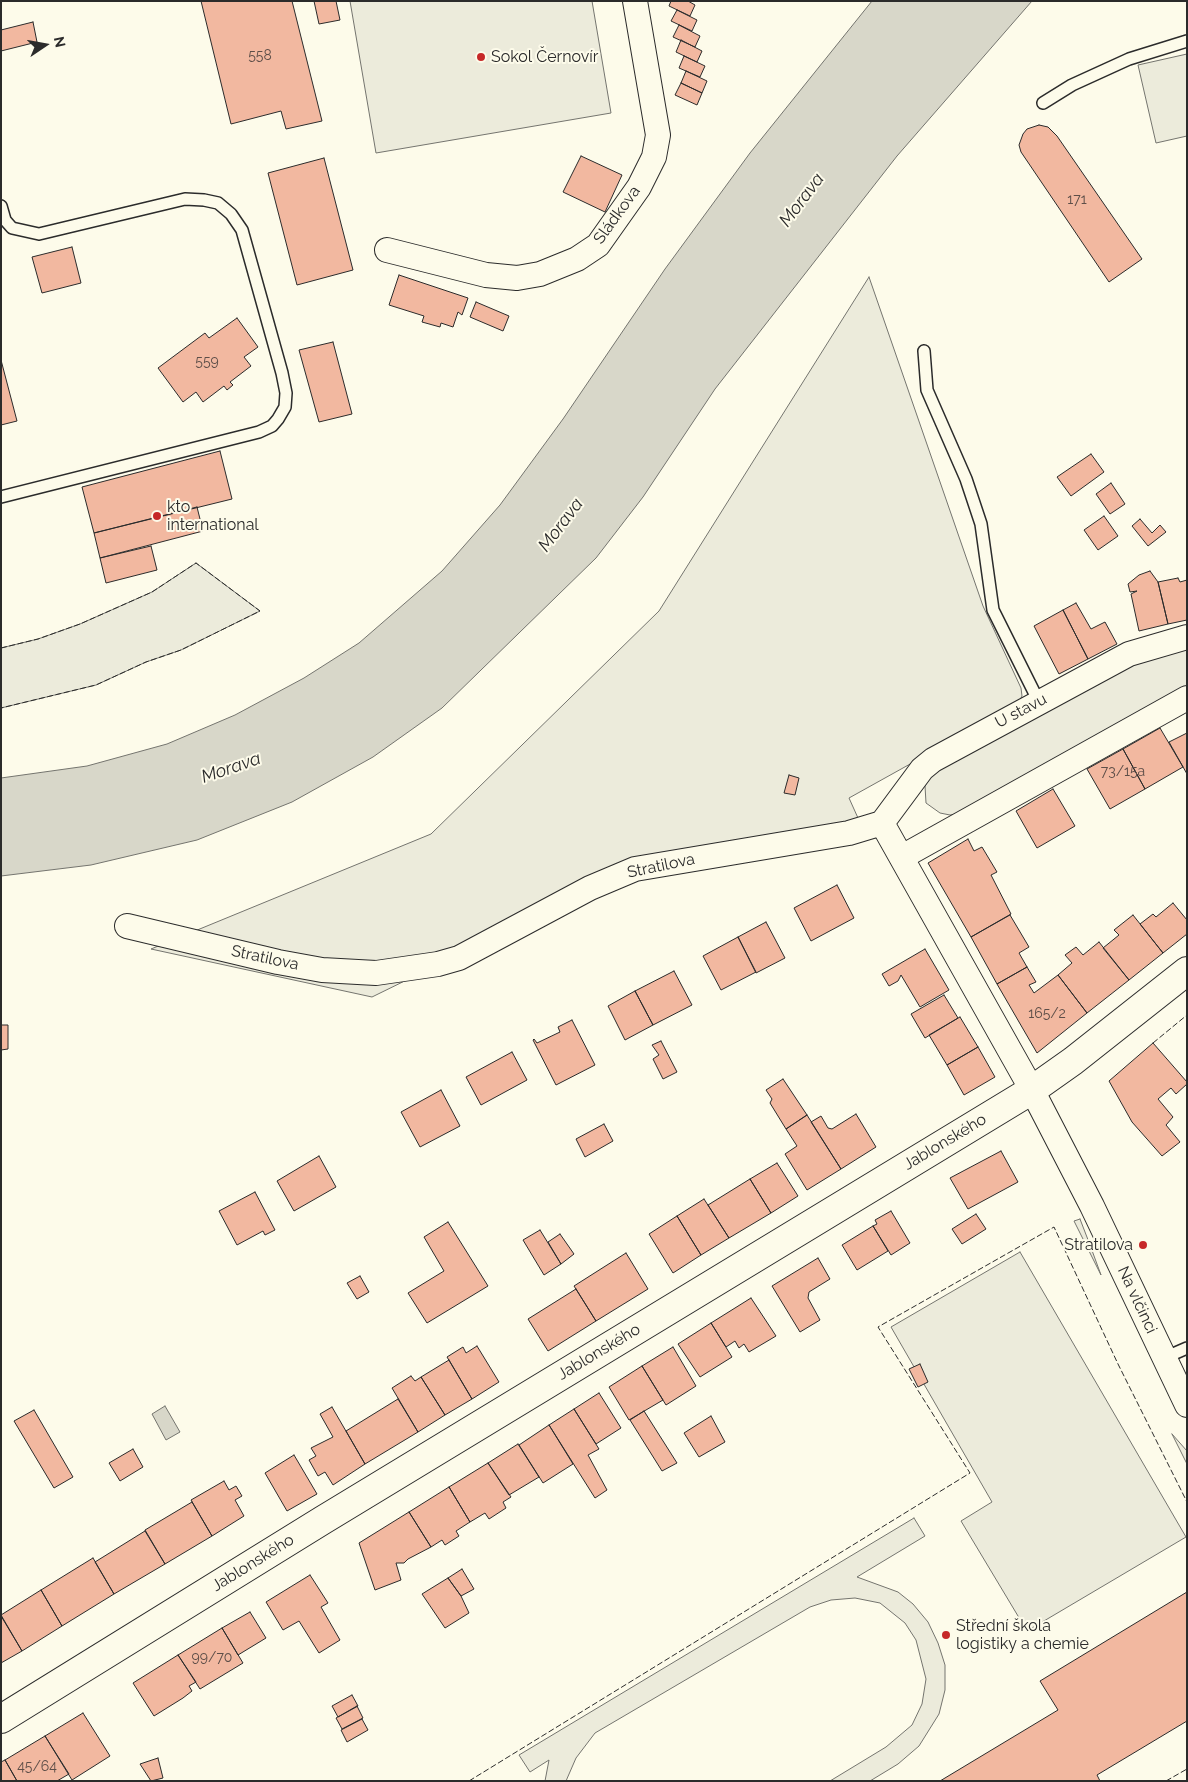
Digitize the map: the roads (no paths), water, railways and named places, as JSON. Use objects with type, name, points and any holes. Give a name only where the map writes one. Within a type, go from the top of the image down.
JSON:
[{"type":"street","name":"Sládkova","points":[[388,250],[486,275],[517,278],[540,274],[570,262],[598,245],[639,187],[654,157],[658,135],[635,1]]},
{"type":"street","name":"U stavu","points":[[882,823],[922,769],[933,760],[1129,654],[1187,637]]},
{"type":"street","points":[[902,857],[1187,698]]},
{"type":"street","points":[[882,823],[1032,1090]]},
{"type":"street","name":"Stratilova","points":[[127,926],[278,962],[322,970],[376,974],[438,964],[459,958],[582,892],[635,869],[849,833],[882,823]]},
{"type":"street","name":"Jablonského","points":[[1,1719],[332,1514],[1032,1090],[1073,1061],[1187,971]]},
{"type":"street","name":"Na vlčinci","points":[[1032,1090],[1109,1239],[1187,1405]]},
{"type":"lane","points":[[1043,103],[1072,85],[1129,59],[1187,41]]},
{"type":"lane","points":[[1,206],[5,220],[12,228],[39,234],[184,199],[218,203],[231,214],[242,230],[286,393],[284,407],[278,419],[272,426],[259,432],[1,497]]},
{"type":"lane","points":[[924,350],[927,390],[966,479],[981,524],[993,610],[1039,702]]},
{"type":"lane","points":[[1164,1358],[1187,1348]]},
{"type":"water","name":"Morava","points":[[872,1],[1032,1],[897,156],[715,389],[643,497],[596,558],[442,708],[373,757],[292,802],[197,840],[91,865],[1,876],[1,778],[87,766],[167,744],[235,715],[304,678],[359,643],[442,571],[500,505],[563,419],[665,269],[750,153]]},
{"type":"water","points":[[165,1406],[180,1432],[166,1440],[152,1414]]},
{"type":"place","name":"Sokol Černovír","points":[[481,57]]},
{"type":"place","name":"kto international","points":[[157,516]]},
{"type":"place","name":"Stratilova","points":[[1143,1245]]},
{"type":"place","name":"Střední škola logistiky a chemie","points":[[946,1635]]}]
